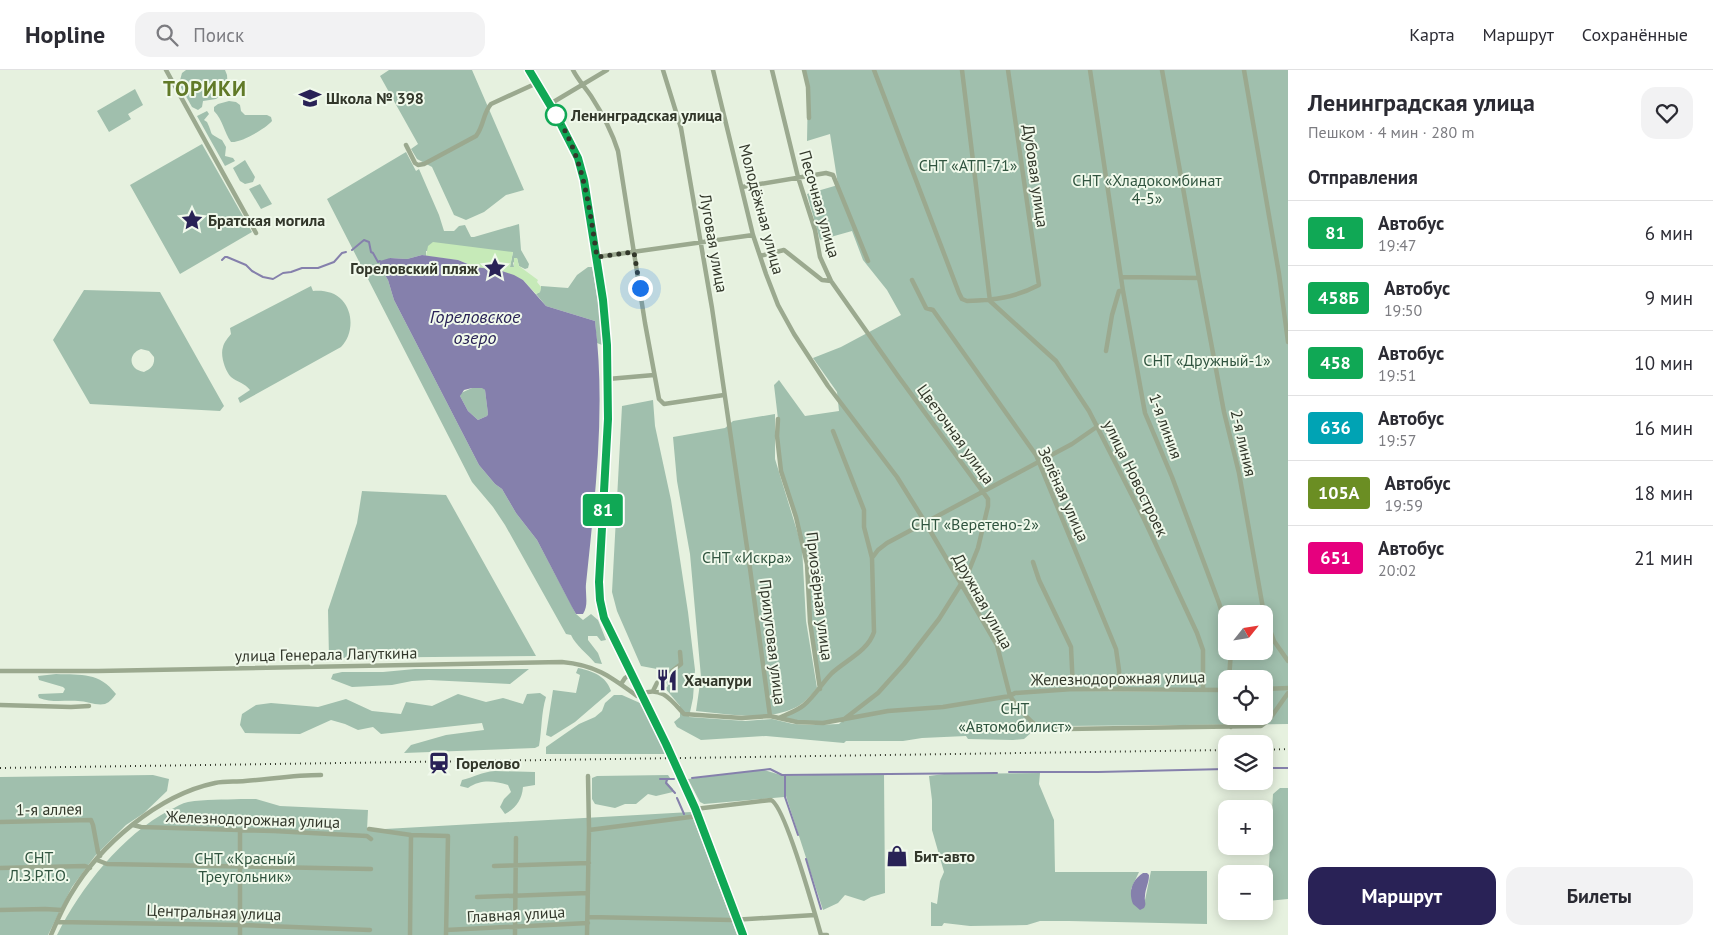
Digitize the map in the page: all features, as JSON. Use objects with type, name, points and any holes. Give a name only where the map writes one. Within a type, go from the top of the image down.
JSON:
[{"type":"main road","points":[[529,70],[550,104],[578,158],[584,180],[597,257],[606,336],[608,379],[608,419],[599,582],[604,618],[695,808],[743,935]]},
{"type":"street","points":[[166,70],[256,233]]},
{"type":"street","points":[[573,70],[591,96],[614,139],[618,151],[659,399],[664,404],[724,395]]},
{"type":"street","points":[[550,104],[607,70]]},
{"type":"street","name":"Луговая улица","points":[[663,70],[681,128],[701,242],[728,424]]},
{"type":"street","name":"Молодёжная улица","points":[[713,70],[753,235],[778,305],[794,334],[838,398]]},
{"type":"street","name":"Песочная улица","points":[[772,70],[798,177],[815,230],[820,257],[831,281],[868,334]]},
{"type":"street","points":[[804,70],[808,87],[809,118]]},
{"type":"street","points":[[874,70],[962,299],[966,302],[990,301],[962,70]]},
{"type":"street","name":"Дубовая улица","points":[[990,301],[1026,292],[1039,285],[1008,70]]},
{"type":"street","points":[[1090,70],[1121,276],[1199,278],[1162,70]]},
{"type":"street","points":[[1244,70],[1288,342]]},
{"type":"street","points":[[406,145],[415,163],[418,165],[424,164],[476,136],[480,131],[487,108],[491,104],[537,84]]},
{"type":"street","points":[[742,188],[798,177],[826,173],[833,175],[868,261]]},
{"type":"street","points":[[597,257],[753,235]]},
{"type":"street","points":[[760,256],[784,250],[822,280],[831,281]]},
{"type":"street","name":"1-я линия","points":[[1121,276],[1145,413],[1172,477],[1220,605]]},
{"type":"street","name":"2-я линия","points":[[1199,278],[1224,412],[1239,473],[1262,605]]},
{"type":"street","name":"Зелёная улица","points":[[912,280],[926,308],[933,310],[1036,455],[1116,650],[1120,689]]},
{"type":"street","points":[[1106,351],[1112,315],[1119,291],[1123,291]]},
{"type":"street","name":"улица Новостроек","points":[[990,301],[996,304],[1056,361],[1098,426],[1197,633],[1203,650],[1204,689]]},
{"type":"street","name":"Цветочная улица","points":[[843,720],[878,693],[904,664],[939,618],[968,573],[978,548],[988,506],[988,499],[868,334]]},
{"type":"street","points":[[608,379],[654,375]]},
{"type":"street","name":"Дружная улица","points":[[838,398],[897,477],[997,645],[1010,696]]},
{"type":"street","name":"Приозёрная улица","points":[[778,419],[777,436],[781,471],[796,517],[807,564],[810,622],[820,689]]},
{"type":"street","name":"Прилуговая улица","points":[[728,424],[751,571],[770,716]]},
{"type":"street","points":[[872,558],[887,543],[1083,438],[1098,426]]},
{"type":"street","points":[[779,718],[802,707],[834,672],[872,640],[874,632],[872,558],[864,527],[864,510],[833,431]]},
{"type":"street","points":[[1033,562],[1039,580],[1071,646],[1073,689]]},
{"type":"street","name":"2-я линия","points":[[1273,638],[1288,661]]},
{"type":"street","points":[[642,695],[653,691],[657,683],[681,664],[680,652]]},
{"type":"street","name":"улица Генерала Лагуткина","points":[[0,671],[98,671],[562,662],[578,663],[594,668],[638,696],[642,695]]},
{"type":"street","points":[[621,684],[625,678],[632,674]]},
{"type":"street","points":[[1273,689],[1288,688]]},
{"type":"street","name":"Железнодорожная улица","points":[[653,691],[667,696],[684,714],[742,718],[770,716],[797,722],[823,723],[888,711],[943,707],[1010,696],[1015,693],[1073,689],[1218,690]]},
{"type":"street","points":[[1010,696],[1033,723],[1040,727],[1066,729],[1261,726],[1269,720],[1288,693]]},
{"type":"street","points":[[0,705],[89,706]]},
{"type":"street","points":[[51,935],[71,894],[98,858],[133,825],[161,805],[178,796],[216,783],[244,782],[295,775],[321,775]]},
{"type":"street","points":[[587,935],[589,863],[588,776]]},
{"type":"street","points":[[695,808],[775,801],[789,834],[821,935],[827,935]]},
{"type":"street","points":[[589,830],[698,816]]},
{"type":"street","name":"1-я аллея","points":[[0,822],[91,820],[94,826],[98,858]]},
{"type":"street","name":"Железнодорожная улица","points":[[133,825],[142,827],[367,836],[371,839]]},
{"type":"street","points":[[369,829],[411,835],[448,836],[446,932]]},
{"type":"street","points":[[240,830],[240,935]]},
{"type":"street","points":[[410,935],[411,835]]},
{"type":"street","points":[[515,935],[516,838]]},
{"type":"street","points":[[98,858],[107,864],[371,869]]},
{"type":"street","points":[[494,866],[589,863]]},
{"type":"street","points":[[0,868],[85,866],[90,868]]},
{"type":"street","points":[[477,897],[588,893]]},
{"type":"street","points":[[0,910],[45,908],[62,910]]},
{"type":"street","points":[[588,917],[738,920],[815,915]]},
{"type":"street","name":"Центральная улица","points":[[57,922],[240,925],[370,930]]},
{"type":"street","name":"Главная улица","points":[[446,932],[515,926],[588,923]]},
{"type":"green space","points":[[186,70],[225,70],[228,91],[216,99],[203,101],[202,107],[198,110],[192,107],[179,84],[182,73]]},
{"type":"green space","points":[[389,70],[472,70],[524,190],[506,195],[484,212],[466,220],[454,215],[432,167],[417,159],[411,149],[418,144],[380,76]]},
{"type":"green space","points":[[804,70],[1288,70],[1288,724],[1273,724],[1273,670],[1218,670],[1218,690],[1073,689],[1068,691],[1218,692],[1218,725],[1062,726],[1041,724],[1024,739],[968,739],[966,736],[903,741],[846,741],[844,743],[766,736],[701,740],[677,727],[674,722],[680,717],[680,706],[665,688],[668,686],[657,669],[641,666],[617,611],[612,592],[622,406],[653,400],[655,426],[671,500],[695,670],[693,698],[689,717],[745,721],[772,719],[793,724],[814,725],[839,724],[842,721],[823,723],[779,718],[802,707],[820,689],[810,622],[807,564],[779,459],[778,419],[774,385],[779,380],[805,416],[839,411],[837,392],[813,358],[841,347],[901,315],[887,290],[863,260],[852,231],[820,240],[807,194],[838,185],[830,134],[807,141],[808,87]]},
{"type":"green space","points":[[135,89],[143,105],[128,114],[131,119],[109,132],[97,111]]},
{"type":"green space","points":[[229,101],[240,105],[241,111],[245,115],[267,115],[271,117],[272,121],[253,135],[231,142],[214,111],[214,107],[218,104]]},
{"type":"green space","points":[[207,111],[209,114],[204,120],[207,122],[212,133],[222,140],[226,147],[225,156],[233,158],[235,161],[225,166],[197,116]]},
{"type":"green space","points":[[202,144],[252,232],[180,274],[130,185]]},
{"type":"green space","points":[[406,152],[416,171],[419,169],[444,231],[454,231],[459,226],[465,225],[471,237],[474,237],[519,224],[521,250],[529,264],[528,268],[525,269],[519,266],[517,258],[513,263],[514,267],[510,267],[513,252],[426,251],[426,256],[422,255],[407,259],[390,258],[380,267],[388,280],[394,300],[479,465],[495,484],[502,489],[516,513],[537,540],[576,614],[583,620],[591,614],[598,620],[606,640],[601,641],[597,636],[588,636],[588,640],[598,653],[602,664],[595,663],[571,635],[566,634],[505,525],[472,482],[327,199]]},
{"type":"green space","points":[[245,160],[255,177],[253,182],[245,184],[240,181],[233,168]]},
{"type":"green space","points":[[260,184],[272,204],[261,209],[249,189]]},
{"type":"green space","points":[[588,267],[592,267],[594,277],[602,345],[597,343],[595,321],[546,306],[536,294],[540,292],[541,286],[568,288],[577,275]]},
{"type":"green space","points":[[311,286],[313,291],[325,291],[336,295],[346,305],[350,317],[350,330],[345,342],[341,347],[240,403],[238,398],[250,390],[231,377],[224,363],[222,350],[224,343],[231,334],[230,328]]},
{"type":"green space","points":[[84,290],[160,292],[224,406],[220,411],[90,404],[53,340]],"holes":[[[141,349],[149,351],[154,357],[154,362],[149,370],[139,371],[133,365],[133,354]]]},
{"type":"green space","points":[[482,387],[485,390],[488,414],[478,420],[468,411],[460,396],[461,393],[472,388]]},
{"type":"green space","name":"СНТ «Искра»","points":[[775,414],[775,459],[802,547],[806,621],[817,688],[800,705],[788,711],[775,714],[749,716],[696,711],[701,677],[690,554],[677,481],[673,437],[725,428],[733,421]]},
{"type":"green space","points":[[362,491],[446,495],[536,656],[329,658],[328,610],[357,523]]},
{"type":"green space","points":[[578,668],[598,675],[606,682],[611,691],[575,722],[551,737],[546,735],[553,690],[576,693],[580,675],[576,673]]},
{"type":"green space","points":[[415,669],[529,669],[510,684],[429,680],[392,685],[352,687],[331,679],[333,674],[342,672],[383,672]]},
{"type":"green space","points":[[56,674],[82,675],[96,678],[110,687],[116,694],[105,704],[39,698],[39,694],[63,693],[65,689],[63,687],[39,680],[38,676]]},
{"type":"green space","points":[[540,693],[546,697],[539,746],[535,748],[404,753],[411,745],[446,735],[484,730],[482,723],[381,734],[373,727],[358,730],[331,720],[300,734],[245,733],[240,725],[242,714],[256,705],[271,703],[318,707],[346,699],[372,711],[401,714],[406,702],[432,706],[458,694],[486,702],[503,698],[523,704],[527,694]]},
{"type":"green space","points":[[614,695],[622,695],[640,703],[667,754],[546,754],[546,747],[579,724],[595,717],[602,711],[605,703]]},
{"type":"green space","points":[[764,770],[784,776],[784,797],[704,804],[700,802],[688,779]]},
{"type":"green space","points":[[495,771],[535,772],[535,785],[523,787],[518,803],[505,814],[500,807],[504,799],[511,792],[508,785],[488,782],[478,783],[468,788],[460,786],[462,780]]},
{"type":"green space","points":[[1040,773],[1039,784],[1054,820],[1055,872],[1139,872],[1131,889],[1145,900],[1151,871],[1207,871],[1207,924],[1040,921],[1027,925],[970,926],[944,923],[942,926],[931,926],[931,902],[937,904],[940,881],[944,872],[932,830],[932,800],[929,776],[944,774]]},
{"type":"green space","points":[[884,774],[885,893],[864,901],[845,895],[838,903],[823,910],[786,796],[786,776]]},
{"type":"green space","name":"СНТ Л.З.Р.Т.О.","points":[[153,775],[169,779],[167,791],[144,813],[126,825],[95,856],[72,887],[48,935],[0,935],[0,777]]},
{"type":"green space","points":[[668,775],[670,778],[667,782],[673,789],[673,792],[656,796],[648,794],[636,804],[625,804],[615,808],[595,804],[592,799],[592,778],[597,776]]},
{"type":"green space","points":[[1280,788],[1288,788],[1288,899],[1273,900],[1273,865],[1269,865],[1270,855],[1273,855],[1273,794]]},
{"type":"green space","name":"СНТ «Красный Треугольник»","points":[[256,799],[280,806],[368,810],[367,830],[691,812],[737,935],[57,935],[78,899],[104,864],[135,833],[181,804],[201,800]]},
{"type":"sand","name":"Гореловский пляж","points":[[433,242],[513,252],[510,267],[514,267],[514,258],[517,258],[519,266],[538,280],[537,282],[541,287],[540,292],[536,294],[523,280],[499,270],[475,267],[458,260],[426,256],[428,246]]},
{"type":"water","name":"Гореловское озеро","points":[[422,255],[458,260],[475,267],[499,270],[523,280],[546,306],[595,321],[600,387],[598,453],[586,584],[586,603],[583,614],[576,614],[537,540],[516,513],[502,489],[495,484],[479,465],[394,300],[388,280],[380,267],[380,261],[390,258],[407,259]],"holes":[[[482,388],[485,390],[488,414],[478,420],[468,411],[460,396],[464,390]]]},
{"type":"water","points":[[1143,873],[1147,873],[1149,878],[1145,893],[1145,905],[1140,910],[1133,904],[1131,891],[1136,879]]},
{"type":"waterway","points":[[352,250],[364,240],[369,242],[371,252],[378,262],[380,261]]},
{"type":"waterway","points":[[222,260],[227,257],[246,265],[263,277],[273,279],[283,273],[302,268],[318,268],[334,262],[342,253],[346,252]]},
{"type":"waterway","points":[[1273,768],[1288,768]]},
{"type":"waterway","points":[[692,778],[770,769],[782,775],[997,773]]},
{"type":"waterway","points":[[1009,772],[1218,769]]},
{"type":"waterway","points":[[785,775],[785,797],[798,835]]},
{"type":"waterway","points":[[660,779],[674,779]]},
{"type":"waterway","points":[[667,779],[666,783],[675,793]]},
{"type":"waterway","points":[[677,798],[684,814]]},
{"type":"waterway","points":[[806,859],[821,909]]},
{"type":"railway","points":[[1273,750],[1288,749]]},
{"type":"railway","points":[[0,768],[1218,750]]},
{"type":"bus line","name":"81","points":[[529,70],[556,115],[578,158],[584,180],[603,300],[607,345],[608,419],[599,582],[604,618],[695,808],[743,935]]},
{"type":"place","name":"Школа № 398","points":[[310,98]]},
{"type":"place","name":"Ленинградская улица","points":[[556,115]]},
{"type":"place","name":"Братская могила","points":[[192,220]]},
{"type":"place","name":"Гореловский пляж","points":[[495,268]]},
{"type":"place","name":"Хачапури","points":[[667,680]]},
{"type":"place","name":"Горелово","points":[[439,763]]},
{"type":"place","name":"Бит-авто","points":[[897,856]]},
{"type":"district","name":"ТОРИКИ","points":[[205,89]]},
{"type":"route","points":[[556,115],[578,158],[584,180],[597,257],[634,252],[640,288]]},
{"type":"park label","name":"СНТ «АТП-71»","points":[[968,165]]},
{"type":"park label","name":"СНТ «Хладокомбинат 4-5»","points":[[1147,189]]},
{"type":"park label","name":"СНТ «Дружный-1»","points":[[1207,360]]},
{"type":"park label","name":"СНТ «Веретено-2»","points":[[975,524]]},
{"type":"park label","name":"СНТ «Автомобилист»","points":[[1015,717]]}]
